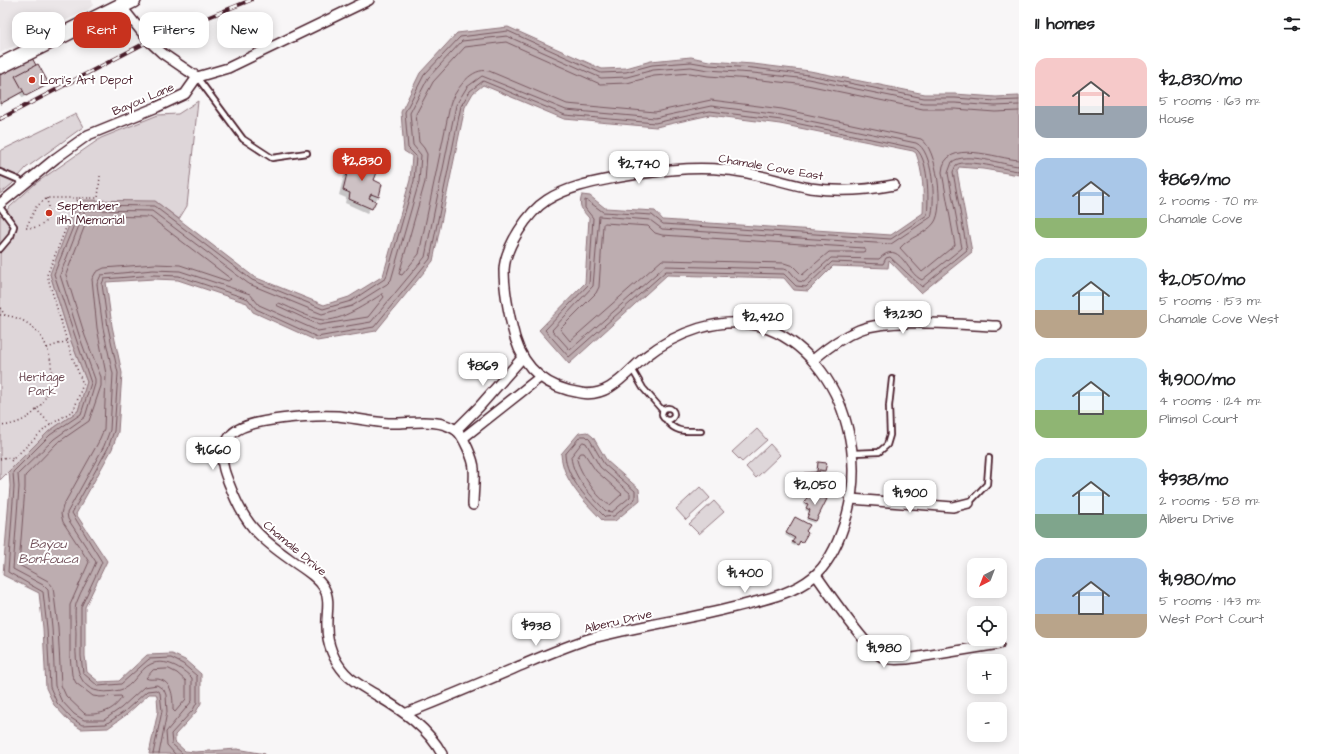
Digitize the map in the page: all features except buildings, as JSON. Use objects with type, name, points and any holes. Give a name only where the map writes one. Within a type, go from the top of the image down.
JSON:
[{"type":"main road","points":[[0,66],[127,3]]},
{"type":"street","points":[[127,3],[162,53],[197,77],[228,68],[369,0]]},
{"type":"street","name":"Bayou Lane","points":[[0,204],[56,158],[88,135],[186,94],[197,77]]},
{"type":"street","name":"Chamale Cove East","points":[[816,575],[832,552],[841,533],[851,499],[854,469],[853,453],[840,405],[828,381],[813,360],[787,338],[774,331],[759,326],[738,323],[710,326],[685,334],[664,344],[604,392],[591,395],[559,389],[539,378],[523,357],[516,341],[509,311],[504,269],[508,252],[519,231],[532,212],[547,200],[570,188],[591,182],[647,173],[697,168],[731,170],[814,188],[872,189],[894,185]]},
{"type":"street","points":[[813,360],[845,336],[871,326],[919,323],[997,326]]},
{"type":"street","points":[[456,430],[479,407],[523,357]]},
{"type":"street","points":[[463,438],[539,378]]},
{"type":"street","name":"Chamale Drive","points":[[442,754],[424,730],[407,714],[361,686],[346,674],[329,645],[327,628],[328,599],[324,588],[312,575],[267,543],[247,522],[231,489],[224,469],[222,457],[226,444],[232,434],[244,426],[257,422],[298,417],[336,416],[388,422],[439,422],[456,430],[463,438],[474,467],[473,505]]},
{"type":"street","points":[[851,499],[953,506],[969,503]]},
{"type":"street","points":[[816,575],[869,645],[883,657],[892,660],[907,659],[987,646]]},
{"type":"street","name":"Alberu Drive","points":[[407,714],[554,651],[591,639],[779,596],[816,575]]},
{"type":"lane","points":[[197,77],[242,139],[272,158],[307,152]]},
{"type":"lane","points":[[0,172],[15,178],[23,185]]},
{"type":"lane","points":[[0,207],[14,226],[13,231],[0,249]]},
{"type":"lane","points":[[632,369],[643,388],[663,411]]},
{"type":"lane","points":[[853,453],[879,452],[887,445],[890,435],[889,406],[892,378]]},
{"type":"lane","points":[[663,411],[671,409],[675,413],[672,419],[667,420]]},
{"type":"lane","points":[[663,411],[662,417],[667,420],[672,427],[679,431],[701,431]]},
{"type":"lane","points":[[969,503],[987,484],[989,458]]},
{"type":"path","points":[[47,198],[48,210],[45,222],[38,228],[26,228],[36,208],[47,198],[98,198],[100,176]]},
{"type":"path","points":[[11,461],[51,425],[74,410],[83,384],[67,341],[47,275],[78,198]]},
{"type":"path","points":[[0,308],[5,315]]},
{"type":"path","points":[[0,315],[5,315],[23,321],[39,334],[47,348],[52,364],[51,383],[44,400],[36,409],[18,422],[0,426]]},
{"type":"path","points":[[47,348],[67,341]]},
{"type":"path","points":[[36,409],[51,425]]},
{"type":"path","points":[[0,459],[6,457],[14,459]]},
{"type":"shaded area","points":[[0,0],[92,0],[93,5],[89,9],[83,12],[73,12],[73,17],[65,21],[65,12],[12,12],[12,47],[0,53]]},
{"type":"green space","name":"Heritage Park","points":[[198,101],[187,206],[179,219],[155,201],[50,274],[71,341],[87,382],[78,411],[48,432],[0,480],[0,216],[36,183],[101,138],[158,115],[178,114]]},
{"type":"green space","points":[[76,114],[83,127],[26,168],[12,184],[0,194],[0,151]]},
{"type":"green space","points":[[757,429],[767,440],[742,462],[732,452]]},
{"type":"green space","points":[[770,444],[780,455],[756,478],[746,467]]},
{"type":"green space","points":[[700,487],[710,498],[686,520],[676,509]]},
{"type":"green space","points":[[714,501],[724,512],[699,534],[689,524]]},
{"type":"water","name":"Bayou Bonfouca","points":[[508,27],[602,69],[626,68],[651,61],[691,57],[709,61],[753,64],[810,71],[925,94],[955,94],[996,97],[1019,96],[1019,175],[959,167],[957,171],[972,252],[921,293],[889,260],[888,268],[833,266],[808,291],[794,290],[784,278],[667,275],[569,364],[539,330],[585,283],[589,218],[581,208],[580,202],[582,195],[590,196],[605,208],[655,211],[663,220],[891,235],[923,213],[922,182],[916,153],[913,151],[780,124],[710,115],[656,127],[564,119],[483,85],[473,93],[465,107],[433,261],[376,331],[317,341],[253,312],[247,303],[178,280],[154,279],[106,282],[112,326],[122,373],[118,432],[112,449],[76,514],[107,561],[85,607],[85,656],[87,672],[99,682],[119,681],[147,655],[172,654],[185,660],[201,674],[201,703],[196,712],[175,735],[175,742],[185,751],[195,752],[237,749],[265,754],[149,754],[158,711],[156,694],[149,694],[126,715],[108,728],[81,729],[69,721],[54,705],[46,688],[43,628],[39,593],[3,575],[10,486],[9,471],[48,432],[78,411],[87,382],[71,341],[50,274],[79,200],[155,201],[254,277],[324,305],[349,297],[383,276],[410,180],[412,156],[404,151],[401,112],[420,73],[457,33]]},
{"type":"water","points":[[587,432],[593,437],[607,461],[639,489],[640,500],[615,521],[603,521],[576,491],[566,474],[561,454],[579,433]]},
{"type":"railway","points":[[0,119],[149,41],[251,0]]},
{"type":"place","name":"Lori's Art Depot","points":[[32,80]]},
{"type":"place","name":"September 11th Memorial","points":[[49,213]]}]
